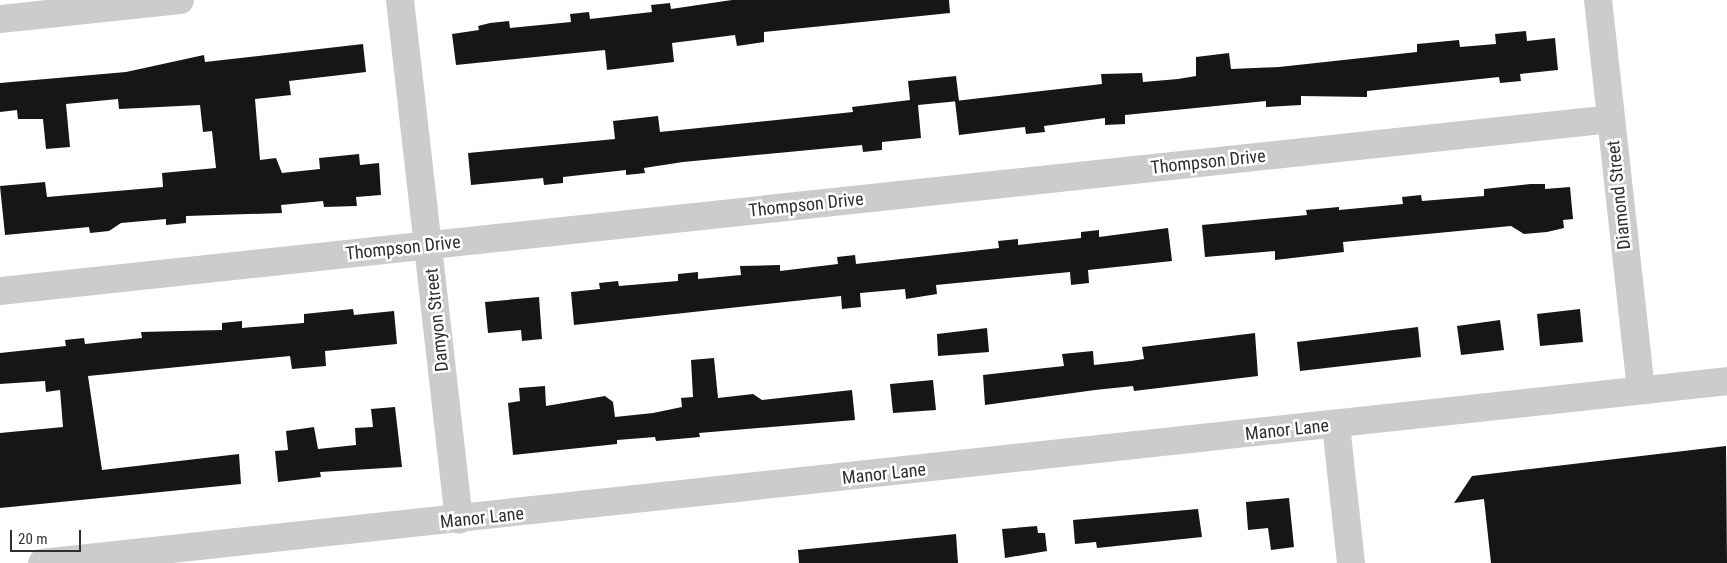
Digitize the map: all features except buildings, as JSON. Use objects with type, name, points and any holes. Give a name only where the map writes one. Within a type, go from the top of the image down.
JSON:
[{"type":"street","points":[[0,19],[180,0]]},
{"type":"street","name":"Damyon Street","points":[[400,0],[459,520]]},
{"type":"street","name":"Diamond Street","points":[[1598,0],[1641,390]]},
{"type":"street","name":"Thompson Drive","points":[[0,291],[1611,119]]},
{"type":"street","name":"Manor Lane","points":[[42,563],[459,520],[1727,381]]},
{"type":"street","points":[[1336,424],[1351,563]]}]
